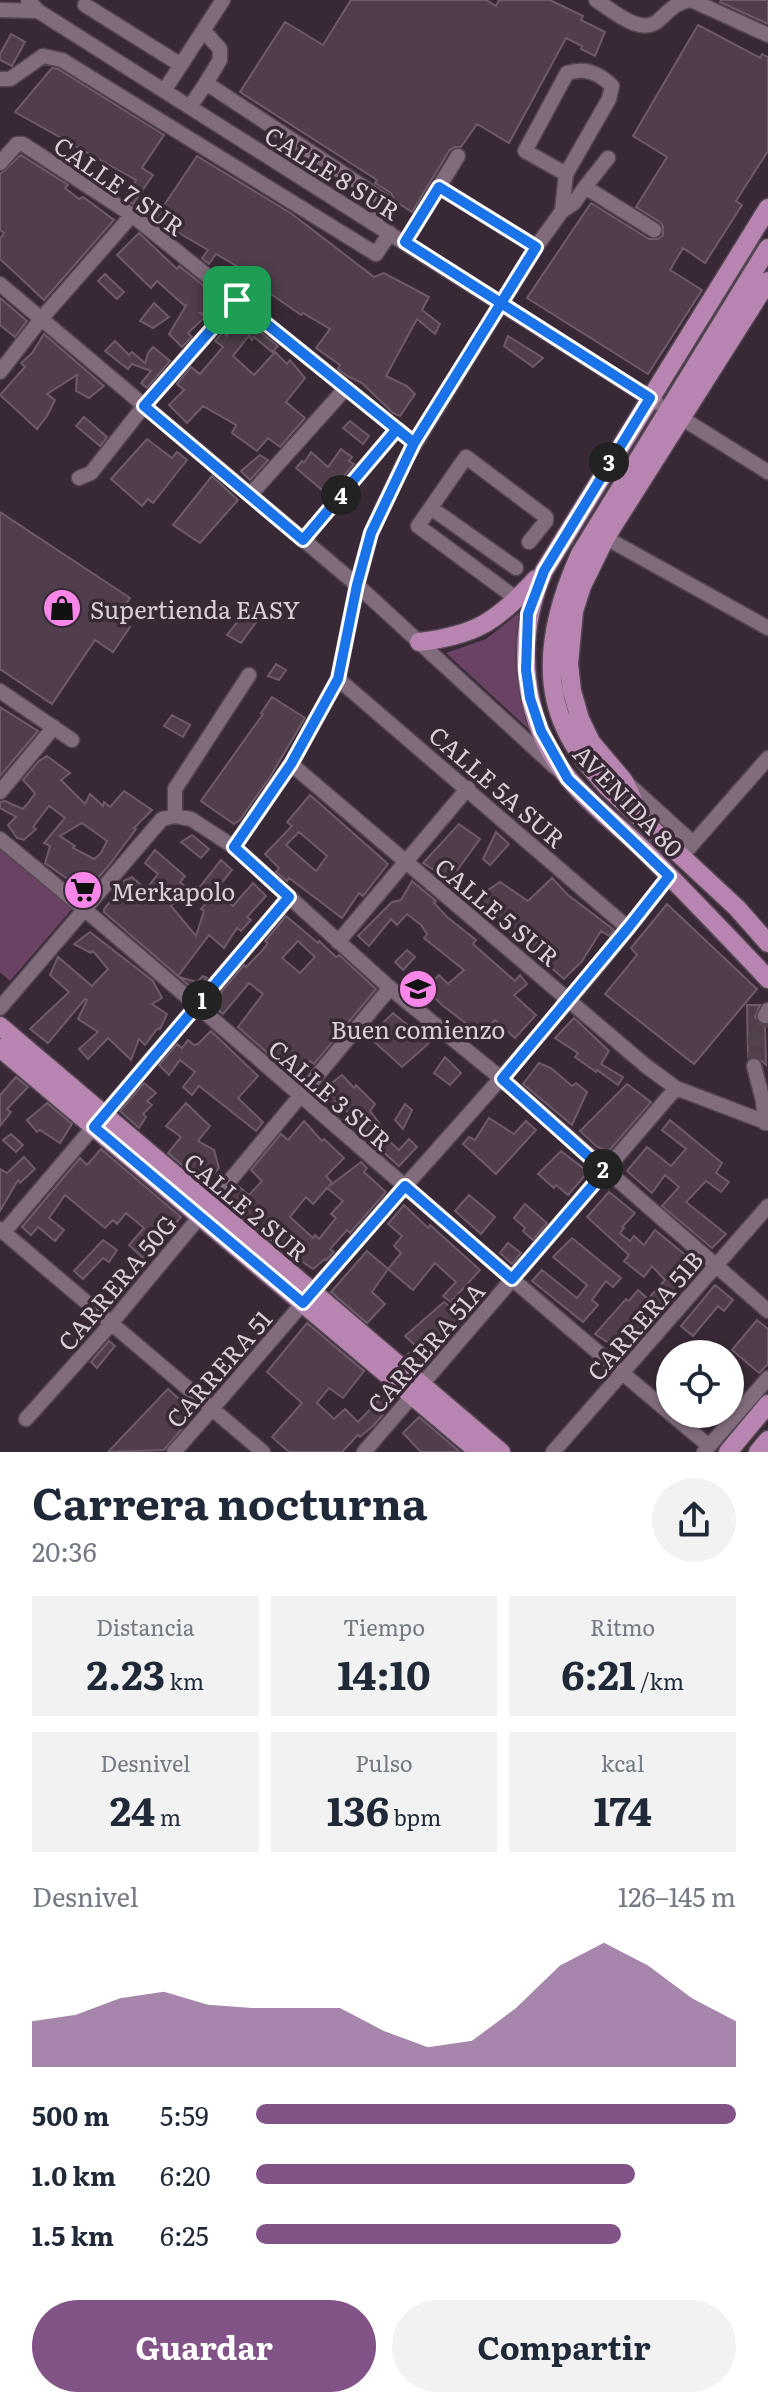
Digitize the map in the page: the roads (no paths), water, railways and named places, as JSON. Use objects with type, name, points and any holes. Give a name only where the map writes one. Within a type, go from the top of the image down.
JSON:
[{"type":"main road","name":"AVENIDA 80","points":[[768,208],[544,571],[528,614],[526,670],[530,698],[541,731],[568,779],[669,876],[768,979]]},
{"type":"main road","name":"AVENIDA 80","points":[[757,301],[768,248]]},
{"type":"main road","name":"AVENIDA 80","points":[[768,281],[757,301],[675,414],[569,577],[559,610],[552,677],[563,726],[574,746],[608,788],[643,821],[688,849],[768,943]]},
{"type":"main road","name":"AVENIDA 80","points":[[599,534],[574,611],[569,640],[572,691],[591,742],[624,781],[643,821]]},
{"type":"main road","points":[[419,642],[476,630],[494,619],[544,571]]},
{"type":"main road","name":"CALLE 2 SUR","points":[[0,1026],[99,1121],[417,1390],[501,1452]]},
{"type":"main road","name":"CALLE 2 SUR","points":[[0,1048],[99,1121]]},
{"type":"main road","name":"CALLE 2 SUR","points":[[417,1390],[479,1452]]},
{"type":"main road","points":[[728,1452],[768,1404]]},
{"type":"main road","points":[[758,1452],[768,1440]]},
{"type":"street","points":[[164,91],[223,0]]},
{"type":"street","points":[[596,0],[624,19],[647,26],[658,22],[681,1],[691,0],[768,35]]},
{"type":"street","points":[[85,5],[181,65]]},
{"type":"street","name":"CALLE 8 SUR","points":[[0,10],[33,6],[768,472]]},
{"type":"street","points":[[190,107],[220,60],[220,49],[204,31]]},
{"type":"street","points":[[0,79],[10,79],[43,56],[62,60],[376,254],[390,233]]},
{"type":"street","points":[[562,211],[566,174],[609,99],[612,86],[602,76],[579,69],[567,73],[525,151],[566,174]]},
{"type":"street","points":[[206,83],[385,201],[374,223]]},
{"type":"street","name":"CALLE 7 SUR","points":[[0,163],[17,144],[23,144],[132,215],[414,443]]},
{"type":"street","points":[[405,242],[458,156]]},
{"type":"street","points":[[234,847],[291,764],[338,679],[357,585],[378,516],[414,443],[536,247],[562,211],[574,203],[608,158]]},
{"type":"street","points":[[439,187],[536,247]]},
{"type":"street","points":[[585,187],[654,230]]},
{"type":"street","points":[[0,372],[41,319],[132,215]]},
{"type":"street","points":[[0,284],[357,585],[568,779]]},
{"type":"street","points":[[87,480],[144,406],[237,300]]},
{"type":"street","points":[[250,495],[346,388]]},
{"type":"street","points":[[303,540],[397,429]]},
{"type":"street","points":[[517,599],[419,529],[419,524],[466,457],[546,517],[529,542]]},
{"type":"street","points":[[431,508],[516,568]]},
{"type":"street","points":[[599,534],[768,628]]},
{"type":"street","points":[[0,1008],[168,818],[175,789],[249,675]]},
{"type":"street","name":"CALLE 5A SUR","points":[[338,679],[628,928]]},
{"type":"street","points":[[0,691],[72,740]]},
{"type":"street","points":[[0,792],[54,727]]},
{"type":"street","points":[[624,781],[688,849],[768,758]]},
{"type":"street","name":"CALLE 5 SUR","points":[[291,764],[646,1066],[676,1088],[767,1123]]},
{"type":"street","points":[[338,942],[468,788]]},
{"type":"street","points":[[168,818],[191,819],[234,847],[390,988],[502,1079],[768,1311]]},
{"type":"street","name":"CALLE 3 SUR","points":[[0,839],[198,1005],[300,1097],[656,1402]]},
{"type":"street","name":"CARRERA 51","points":[[174,1452],[502,1079],[669,876]]},
{"type":"street","points":[[263,1452],[4,1237],[289,897]]},
{"type":"street","name":"CARRERA 50G","points":[[26,1419],[111,1323],[390,988]]},
{"type":"street","points":[[767,1123],[754,1066],[768,1075]]},
{"type":"street","name":"CARRERA 51A","points":[[364,1452],[676,1088]]},
{"type":"street","name":"CARRERA 51B","points":[[553,1452],[768,1206]]},
{"type":"street","points":[[706,1449],[768,1378]]},
{"type":"street","name":"CALLE 3 SUR","points":[[684,1428],[706,1449]]},
{"type":"tunnel","points":[[754,1066],[755,1040],[765,1016]]},
{"type":"place","name":"Supertienda EASY","points":[[62,608]]},
{"type":"place","name":"Merkapolo","points":[[83,890]]},
{"type":"place","name":"Buen comienzo","points":[[418,989]]}]
